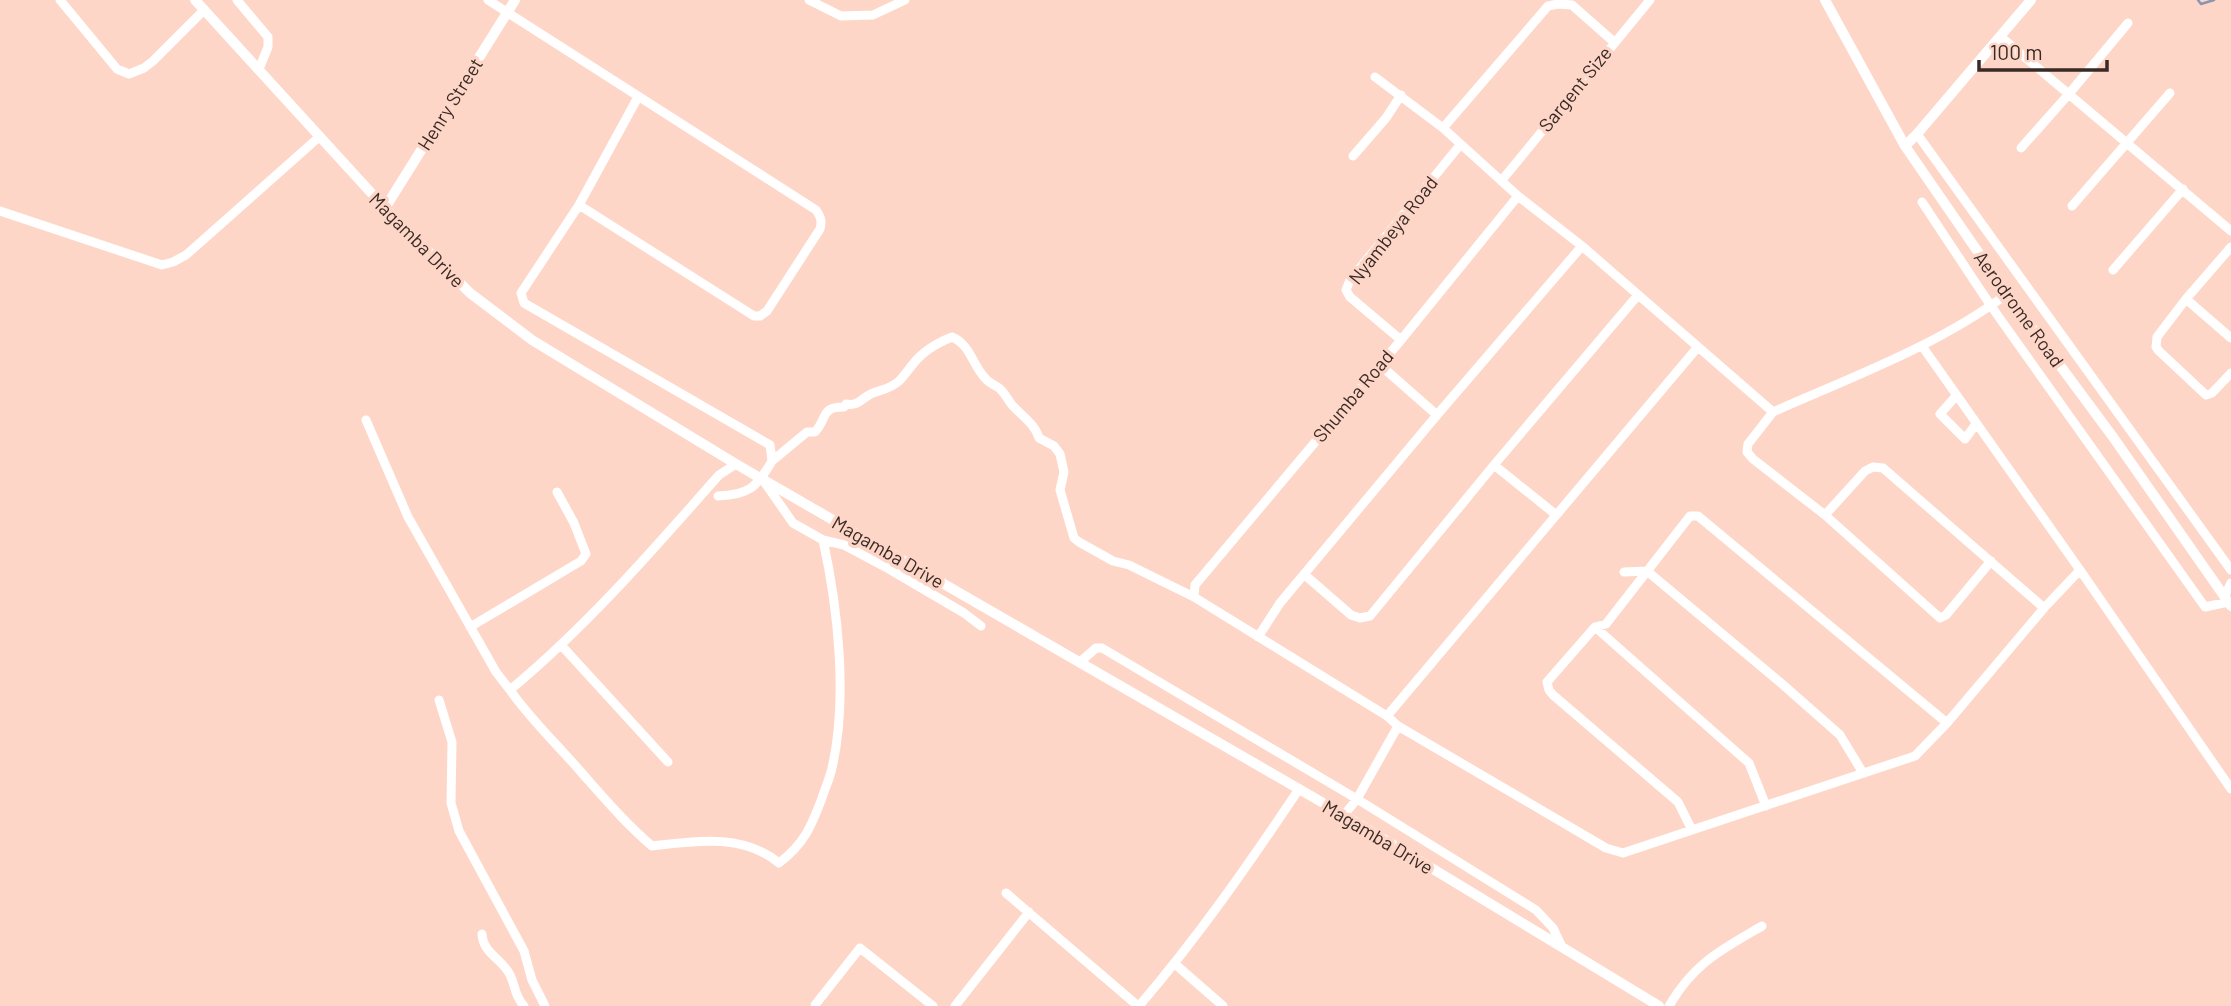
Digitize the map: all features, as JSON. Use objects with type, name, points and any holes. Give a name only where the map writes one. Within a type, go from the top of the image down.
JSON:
[{"type":"street","points":[[60,0],[117,69],[129,74],[153,61],[204,10]]},
{"type":"street","name":"Magamba Drive","points":[[195,0],[385,208],[470,293],[532,340],[736,464],[1344,815],[1659,1006]]},
{"type":"street","points":[[237,0],[268,37],[268,47],[259,69]]},
{"type":"street","points":[[488,0],[816,210],[821,217],[820,229],[767,311],[760,316],[754,316],[579,205]]},
{"type":"street","name":"Henry Street","points":[[385,208],[515,0]]},
{"type":"street","points":[[809,0],[841,16],[873,15],[905,0]]},
{"type":"street","name":"Sargent Size","points":[[1502,180],[1650,0]]},
{"type":"street","name":"Aerodrome Road","points":[[1825,0],[1905,146],[2007,294],[2228,602]]},
{"type":"street","points":[[1905,146],[2031,0]]},
{"type":"street","points":[[1443,128],[1548,6],[1572,5],[1614,42]]},
{"type":"street","points":[[2021,148],[2128,23]]},
{"type":"street","points":[[2001,37],[2231,231]]},
{"type":"street","points":[[1375,77],[1443,128],[1518,196],[1582,246],[1773,412]]},
{"type":"street","points":[[2072,206],[2170,93]]},
{"type":"street","points":[[1353,156],[1386,118],[1401,95]]},
{"type":"street","points":[[638,97],[579,205],[521,293],[524,303],[770,445],[772,461]]},
{"type":"street","points":[[1917,134],[2231,570]]},
{"type":"street","points":[[0,211],[162,265],[186,255],[319,137]]},
{"type":"street","name":"Nyambeya Road","points":[[1401,340],[1350,297],[1346,290],[1350,280],[1460,145]]},
{"type":"street","points":[[2113,270],[2183,189]]},
{"type":"street","name":"Shumba Road","points":[[1194,597],[1195,585],[1518,196]]},
{"type":"street","points":[[1922,202],[1991,306],[2205,607],[2228,602],[2231,583]]},
{"type":"street","points":[[1258,637],[1280,603],[1582,246]]},
{"type":"street","points":[[2231,247],[2157,337],[2156,347],[2206,395],[2212,393],[2231,373]]},
{"type":"street","points":[[1992,561],[1946,615],[1940,618],[1825,515],[1752,459],[1747,452],[1748,444],[1773,412],[1922,346],[2007,294]]},
{"type":"street","points":[[1305,575],[1351,615],[1360,618],[1370,616],[1494,464],[1638,295]]},
{"type":"street","points":[[2186,299],[2231,338]]},
{"type":"street","points":[[718,496],[744,493],[755,487],[772,461],[807,432],[815,432],[832,407],[844,407],[846,404],[853,406],[870,394],[889,388],[937,342],[952,337],[967,346],[985,378],[1009,398],[1011,404],[1036,430],[1039,438],[1054,446],[1060,454],[1064,472],[1060,490],[1074,538],[1094,552],[1129,565],[1194,597],[1387,716],[1398,726],[1606,848],[1623,853],[1915,756],[2080,570]]},
{"type":"street","points":[[1922,346],[2231,789]]},
{"type":"street","points":[[1387,716],[1697,348]]},
{"type":"street","points":[[1379,364],[1437,415]]},
{"type":"street","points":[[1956,396],[1940,414],[1965,439],[1976,424]]},
{"type":"street","points":[[366,420],[408,517],[496,672],[530,718],[621,818],[652,846],[704,840],[742,844],[768,854],[779,863],[793,852],[810,831],[832,769],[840,711],[833,594],[823,540]]},
{"type":"street","points":[[510,690],[561,645],[634,572],[719,475],[736,464]]},
{"type":"street","points":[[1494,464],[1555,514]]},
{"type":"street","points":[[1825,515],[1865,471],[1874,467],[1883,468],[2044,608]]},
{"type":"street","points":[[762,479],[793,523],[823,540],[844,545],[879,564],[964,613],[981,626]]},
{"type":"street","points":[[470,627],[581,561],[586,554],[574,523],[557,492]]},
{"type":"street","points":[[1692,830],[1678,802],[1549,690],[1547,682],[1595,627],[1606,624],[1690,516],[1698,516],[1947,723]]},
{"type":"street","points":[[1624,572],[1647,571],[1781,683],[1840,735],[1853,752],[1863,773]]},
{"type":"street","points":[[1595,627],[1749,763],[1766,806]]},
{"type":"street","points":[[561,645],[668,762]]},
{"type":"street","points":[[1080,662],[1096,648],[1102,648],[1357,799],[1536,910],[1553,928],[1562,947]]},
{"type":"street","points":[[439,700],[452,742],[451,803],[458,831],[524,951],[531,980],[545,1006]]},
{"type":"street","points":[[1344,815],[1357,799],[1398,726]]},
{"type":"street","points":[[1006,893],[1139,1006],[1175,964],[1239,879],[1299,789]]},
{"type":"street","points":[[955,1006],[1029,912]]},
{"type":"street","points":[[1669,1006],[1682,984],[1712,955],[1762,926]]},
{"type":"street","points":[[482,934],[481,938],[487,950],[510,973],[516,998],[524,1006]]},
{"type":"street","points":[[815,1005],[860,948],[933,1006]]},
{"type":"street","points":[[1175,964],[1223,1006]]},
{"type":"waterway","points":[[2198,0],[2201,4],[2214,0]]}]
